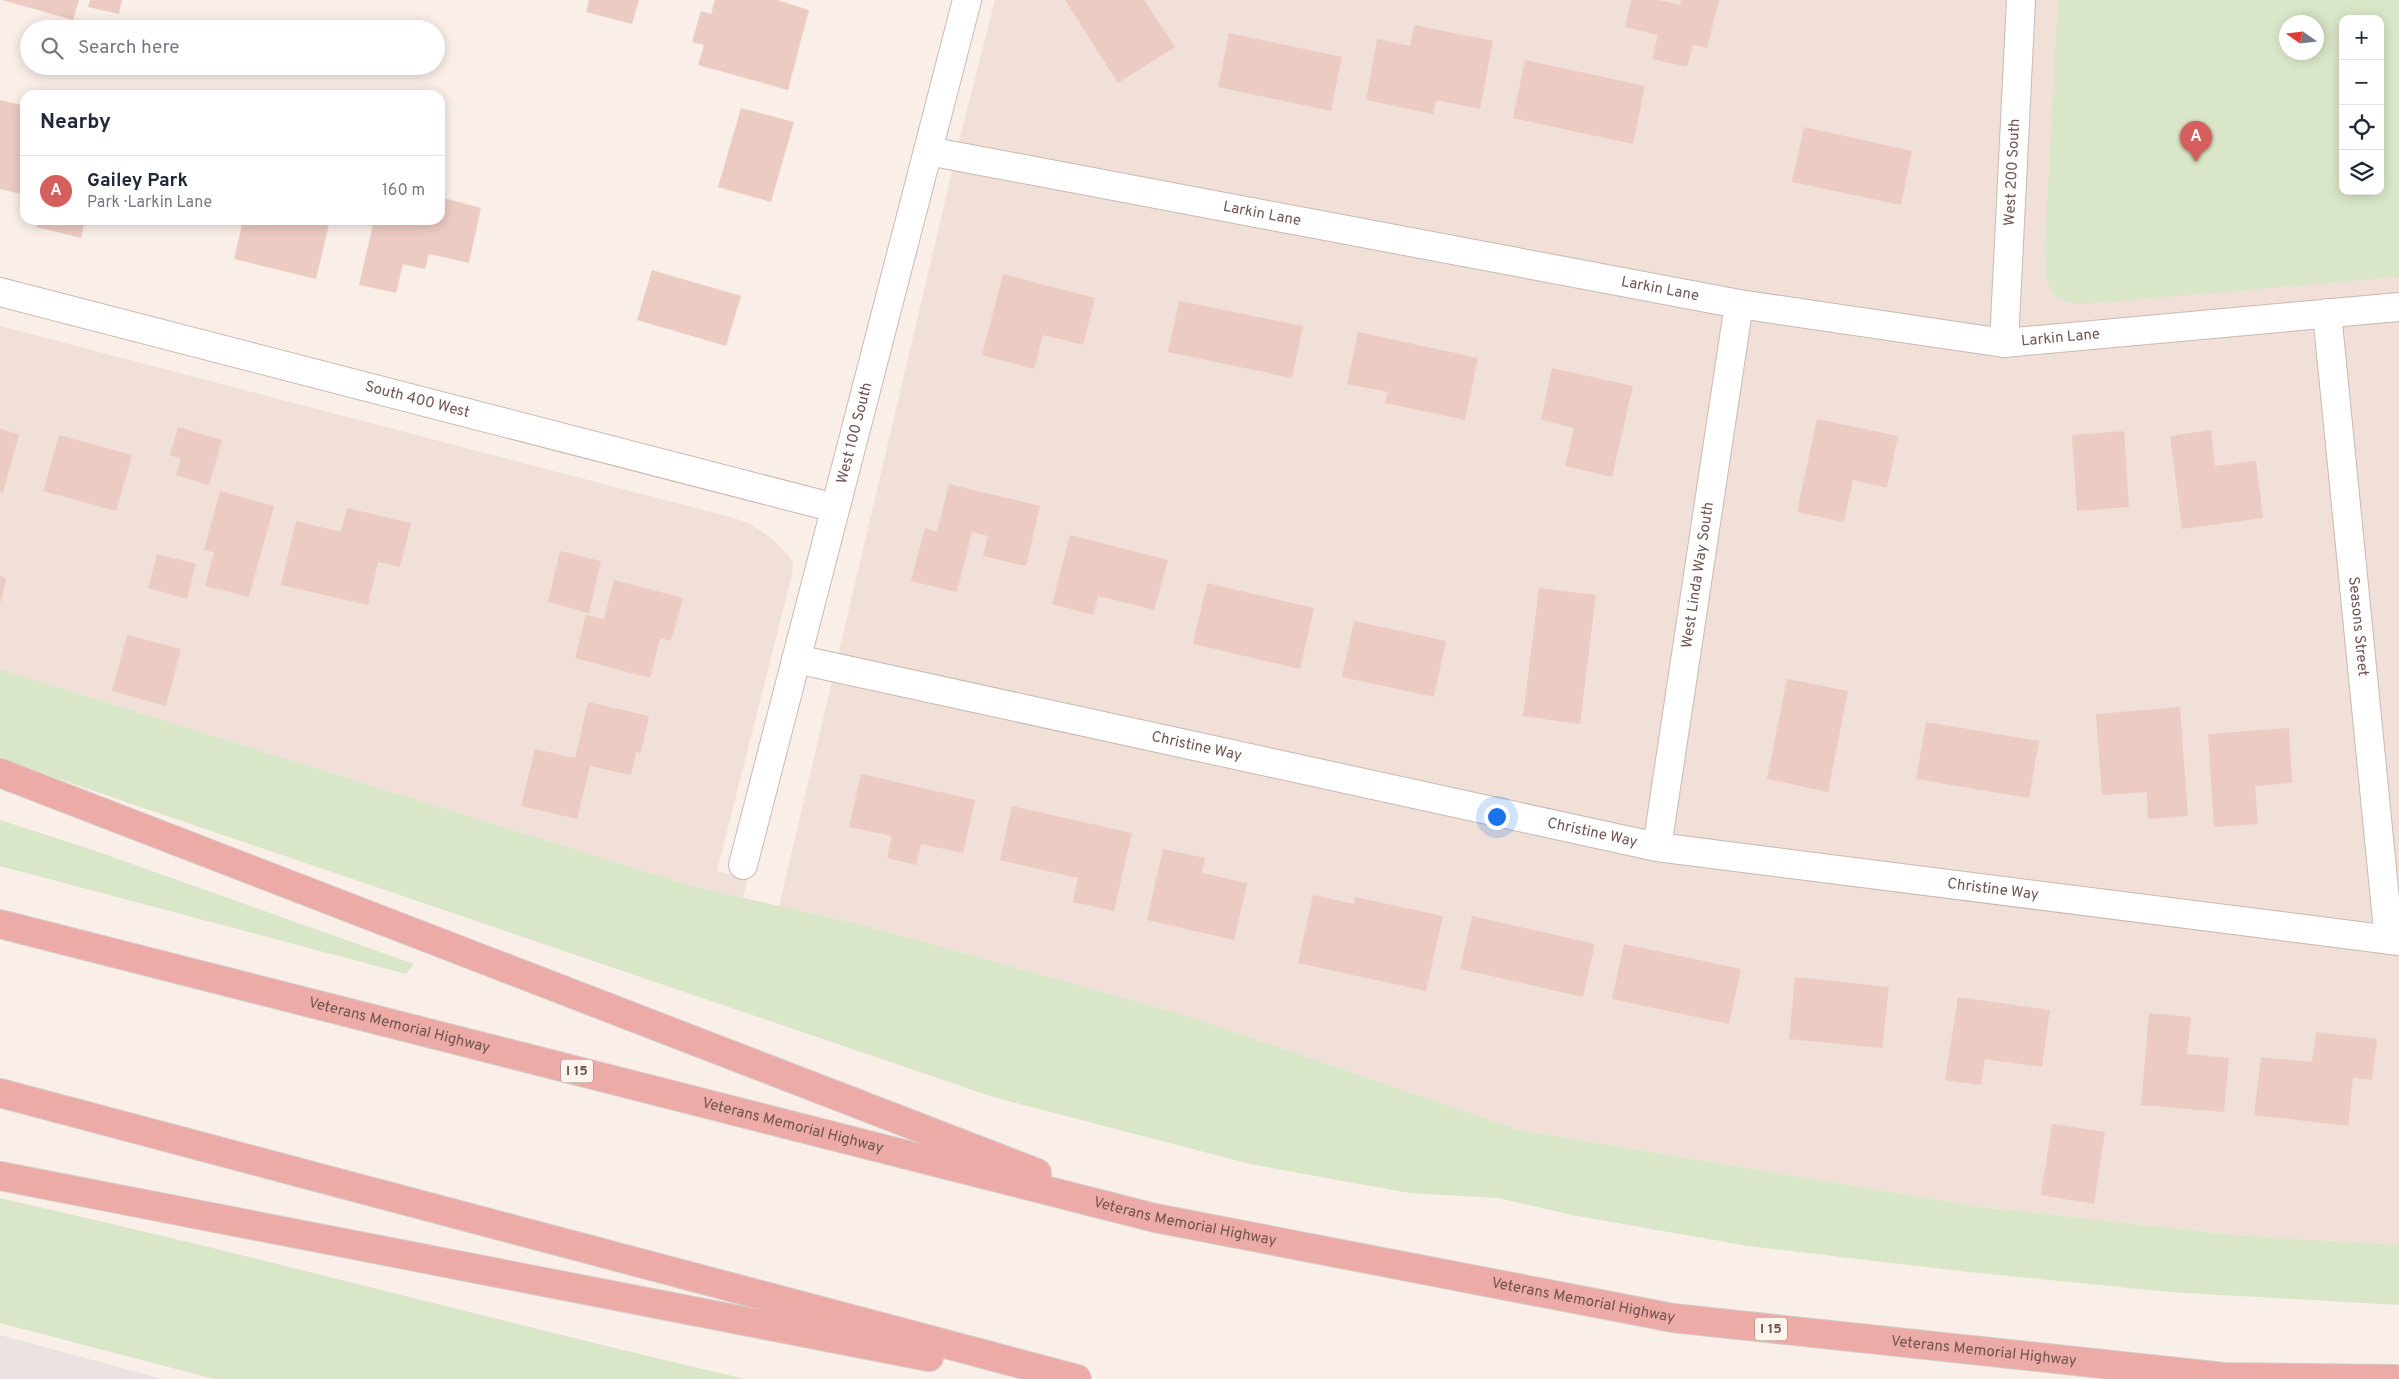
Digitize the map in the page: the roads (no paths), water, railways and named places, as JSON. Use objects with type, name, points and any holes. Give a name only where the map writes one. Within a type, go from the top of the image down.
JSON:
[{"type":"highway","points":[[0,773],[1155,1218]]},
{"type":"highway","name":"Veterans Memorial Highway","points":[[0,924],[1155,1218],[1673,1318],[2224,1377],[2395,1379]]},
{"type":"highway","points":[[0,1093],[1077,1379]]},
{"type":"highway","points":[[0,1176],[1042,1379]]},
{"type":"street","name":"West 100 South","points":[[743,865],[966,0]]},
{"type":"street","name":"West 200 South","points":[[2004,343],[2021,0]]},
{"type":"street","name":"Larkin Lane","points":[[928,151],[1739,304],[2004,343],[2399,307]]},
{"type":"street","name":"South 400 West","points":[[0,292],[835,508]]},
{"type":"street","name":"West Linda Way South","points":[[1658,847],[1739,304]]},
{"type":"street","name":"Seasons Street","points":[[2327,314],[2394,940]]},
{"type":"street","name":"Christine Way","points":[[796,659],[1658,847],[2394,940]]},
{"type":"place","name":"Gailey Park","points":[[2196,162]]}]
